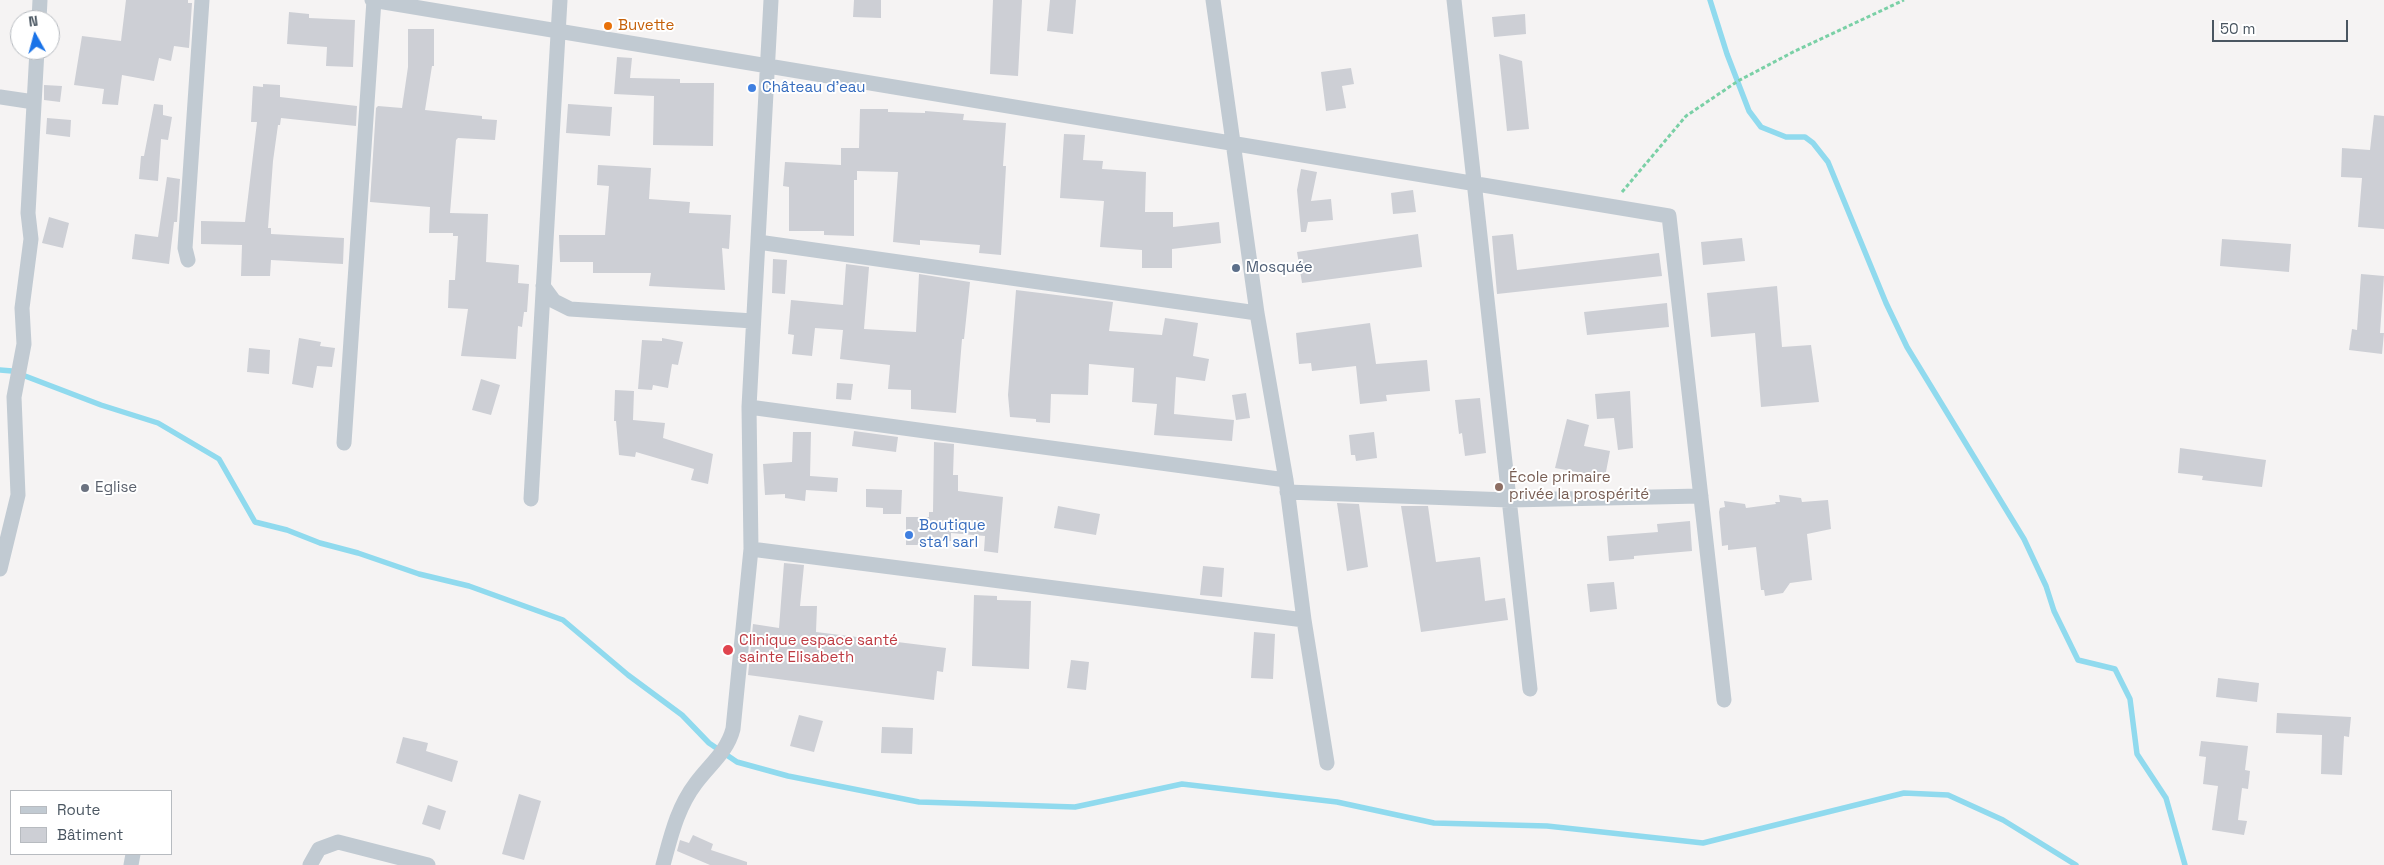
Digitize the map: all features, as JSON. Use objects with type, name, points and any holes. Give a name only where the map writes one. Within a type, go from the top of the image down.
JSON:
[{"type":"street","points":[[188,260],[185,248],[202,0]]},
{"type":"street","points":[[344,443],[373,0],[1669,216],[1724,700]]},
{"type":"street","points":[[531,498],[560,0]]},
{"type":"street","points":[[663,865],[672,829],[681,806],[696,783],[724,752],[734,729],[751,549],[749,407],[771,0]]},
{"type":"street","points":[[1213,0],[1257,313],[1286,486],[1304,620],[1327,763]]},
{"type":"street","points":[[1454,0],[1530,689]]},
{"type":"street","points":[[0,569],[18,495],[14,397],[24,344],[22,308],[30,239],[28,213],[36,60]]},
{"type":"street","points":[[0,97],[34,102]]},
{"type":"street","points":[[758,242],[1257,313]]},
{"type":"street","points":[[544,286],[554,300],[570,309],[753,321]]},
{"type":"street","points":[[749,407],[1286,486],[1509,500],[1701,496]]},
{"type":"street","points":[[751,549],[1304,620]]},
{"type":"street","points":[[310,865],[319,849],[338,842],[428,865]]},
{"type":"path","points":[[1610,206],[1686,116],[1738,81],[1794,51],[1904,0]]},
{"type":"building","points":[[126,0],[188,0],[188,3],[192,3],[189,48],[174,46],[171,61],[159,58],[154,81],[122,75],[118,105],[102,104],[104,89],[74,85],[82,36],[121,41]]},
{"type":"building","points":[[854,0],[881,0],[881,18],[853,17]]},
{"type":"building","points":[[993,0],[1022,0],[1018,76],[990,74]]},
{"type":"building","points":[[1050,0],[1076,0],[1073,34],[1047,31]]},
{"type":"building","points":[[289,12],[309,14],[309,18],[355,20],[353,67],[326,66],[327,47],[287,44]]},
{"type":"building","points":[[1525,14],[1526,34],[1494,37],[1492,17]]},
{"type":"building","points":[[408,29],[434,29],[434,66],[432,66],[425,110],[482,116],[482,119],[497,120],[495,140],[458,138],[456,140],[450,213],[488,214],[486,262],[519,265],[518,283],[529,284],[527,312],[524,312],[522,327],[518,326],[516,359],[461,356],[468,309],[448,308],[449,280],[455,280],[458,236],[453,236],[453,233],[429,233],[430,207],[370,202],[376,108],[378,106],[402,108],[408,67]]},
{"type":"building","points":[[1499,54],[1522,61],[1529,129],[1507,131]]},
{"type":"building","points":[[617,57],[632,58],[630,78],[680,79],[680,83],[714,83],[713,146],[653,145],[654,96],[614,94]]},
{"type":"building","points":[[1351,68],[1354,84],[1342,86],[1346,108],[1326,111],[1321,72]]},
{"type":"building","points":[[263,84],[280,85],[280,97],[357,106],[356,126],[281,118],[280,125],[278,125],[273,161],[268,228],[271,228],[271,234],[344,238],[343,264],[271,260],[270,276],[241,276],[242,245],[201,244],[201,221],[245,222],[257,122],[251,122],[253,86],[263,87]]},
{"type":"building","points":[[44,85],[62,86],[60,102],[44,100]]},
{"type":"building","points":[[154,104],[163,105],[163,115],[172,117],[168,140],[161,139],[158,181],[139,179],[141,156],[144,156]]},
{"type":"building","points":[[568,104],[612,107],[610,136],[566,133]]},
{"type":"building","points":[[860,109],[888,109],[888,112],[925,113],[925,111],[964,114],[963,120],[1006,123],[1003,166],[1006,166],[1001,255],[979,253],[980,245],[920,240],[920,245],[893,242],[898,172],[857,171],[857,180],[854,180],[854,236],[824,235],[824,231],[789,231],[789,187],[783,186],[785,162],[841,165],[841,148],[859,148]]},
{"type":"building","points":[[2374,115],[2384,116],[2384,229],[2358,227],[2362,178],[2341,177],[2342,148],[2370,150]]},
{"type":"building","points":[[47,118],[71,120],[70,137],[46,134]]},
{"type":"building","points":[[1064,134],[1085,135],[1083,160],[1103,161],[1102,169],[1146,172],[1145,212],[1173,212],[1173,227],[1219,222],[1221,243],[1172,249],[1172,268],[1142,268],[1142,250],[1100,247],[1104,201],[1060,198]]},
{"type":"building","points":[[598,165],[651,168],[649,199],[690,202],[689,213],[731,215],[729,249],[722,248],[725,290],[649,286],[651,273],[593,273],[593,262],[560,262],[559,235],[605,235],[609,186],[597,185]]},
{"type":"building","points":[[1301,169],[1317,172],[1311,201],[1331,199],[1333,220],[1308,222],[1306,232],[1301,232],[1297,190]]},
{"type":"building","points":[[167,177],[180,179],[177,222],[174,222],[169,264],[132,259],[135,234],[158,237]]},
{"type":"building","points":[[1413,190],[1416,212],[1393,214],[1391,193]]},
{"type":"building","points":[[49,217],[69,223],[63,248],[42,243]]},
{"type":"building","points":[[1418,234],[1422,267],[1302,283],[1297,252]]},
{"type":"building","points":[[1513,234],[1517,270],[1659,253],[1662,276],[1497,294],[1492,236]]},
{"type":"building","points":[[1742,238],[1745,261],[1703,265],[1701,242]]},
{"type":"building","points":[[2222,239],[2291,244],[2289,272],[2220,266]]},
{"type":"building","points":[[773,259],[787,260],[785,294],[772,293]]},
{"type":"building","points":[[846,264],[869,267],[864,329],[916,332],[919,274],[970,282],[964,339],[962,339],[956,413],[911,409],[911,390],[888,389],[890,365],[840,359],[843,330],[815,328],[812,356],[792,354],[794,335],[788,334],[791,300],[843,305]]},
{"type":"building","points":[[2361,274],[2384,276],[2380,333],[2384,333],[2382,354],[2349,350],[2352,329],[2357,330]]},
{"type":"building","points":[[1777,286],[1782,347],[1811,345],[1819,402],[1761,407],[1755,333],[1711,337],[1707,293]]},
{"type":"building","points":[[1016,290],[1113,302],[1109,331],[1162,335],[1165,318],[1198,323],[1193,356],[1209,359],[1205,381],[1176,377],[1174,414],[1234,420],[1232,441],[1154,435],[1157,404],[1132,402],[1134,368],[1089,364],[1088,395],[1051,394],[1050,423],[1036,422],[1036,419],[1010,417],[1008,395]]},
{"type":"building","points":[[1667,303],[1669,327],[1587,335],[1584,312]]},
{"type":"building","points":[[1370,323],[1376,364],[1427,360],[1430,391],[1386,395],[1387,401],[1360,404],[1356,366],[1312,371],[1311,363],[1299,364],[1296,333]]},
{"type":"building","points":[[299,338],[321,342],[320,346],[335,348],[332,367],[317,366],[313,388],[292,384]]},
{"type":"building","points":[[662,338],[683,342],[678,365],[672,364],[668,388],[653,385],[652,390],[638,389],[642,340],[662,341]]},
{"type":"building","points":[[249,348],[270,350],[269,374],[247,372]]},
{"type":"building","points":[[481,379],[500,385],[491,415],[472,410]]},
{"type":"building","points":[[837,383],[853,384],[851,400],[836,399]]},
{"type":"building","points":[[615,390],[634,391],[633,420],[665,423],[663,438],[713,454],[708,484],[691,480],[694,469],[636,452],[635,457],[619,455],[616,421],[614,421]]},
{"type":"building","points":[[1630,391],[1633,448],[1618,450],[1614,418],[1597,419],[1595,394]]},
{"type":"building","points":[[1246,393],[1250,418],[1236,420],[1232,395]]},
{"type":"building","points":[[1480,398],[1486,453],[1465,456],[1462,433],[1459,434],[1455,400]]},
{"type":"building","points":[[1567,419],[1589,425],[1584,446],[1610,451],[1605,477],[1555,468]]},
{"type":"building","points":[[854,431],[898,437],[896,452],[852,446]]},
{"type":"building","points":[[793,432],[811,432],[810,476],[838,478],[837,492],[806,490],[805,501],[785,498],[785,494],[765,495],[763,464],[792,462]]},
{"type":"building","points":[[1374,432],[1377,458],[1356,461],[1355,455],[1351,455],[1349,435]]},
{"type":"building","points":[[934,442],[954,444],[953,475],[958,475],[958,491],[1003,497],[998,553],[984,551],[985,536],[951,533],[951,541],[921,541],[921,545],[906,545],[906,517],[929,517],[929,512],[933,512]]},
{"type":"building","points":[[2180,448],[2266,460],[2262,487],[2202,480],[2203,476],[2178,473]]},
{"type":"building","points":[[866,489],[902,490],[901,514],[883,514],[883,508],[866,507]]},
{"type":"building","points":[[1779,495],[1801,498],[1802,502],[1828,500],[1831,529],[1807,534],[1812,580],[1790,583],[1783,593],[1765,596],[1764,590],[1761,590],[1756,547],[1728,550],[1728,545],[1722,546],[1719,512],[1720,508],[1725,507],[1724,501],[1745,504],[1746,508],[1776,504],[1775,502],[1780,502]]},
{"type":"building","points":[[1337,503],[1359,504],[1368,567],[1347,571]]},
{"type":"building","points":[[1058,506],[1100,514],[1096,535],[1054,528]]},
{"type":"building","points":[[1401,506],[1428,506],[1436,562],[1480,557],[1485,601],[1505,598],[1508,620],[1421,632]]},
{"type":"building","points":[[1690,521],[1692,551],[1634,556],[1634,559],[1609,561],[1607,536],[1658,532],[1657,524]]},
{"type":"building","points":[[784,563],[804,565],[800,606],[817,606],[816,632],[946,648],[943,672],[937,671],[934,700],[748,675],[753,624],[779,628]]},
{"type":"building","points":[[1203,566],[1224,568],[1222,597],[1200,595]]},
{"type":"building","points":[[1614,582],[1617,609],[1590,612],[1587,584]]},
{"type":"building","points":[[974,595],[997,596],[997,600],[1031,601],[1029,669],[972,666]]},
{"type":"building","points":[[1254,632],[1275,634],[1273,679],[1251,678]]},
{"type":"building","points":[[1071,660],[1089,662],[1086,690],[1067,688]]},
{"type":"building","points":[[2218,678],[2259,683],[2257,702],[2216,697]]},
{"type":"building","points":[[2277,713],[2351,717],[2349,737],[2344,736],[2342,775],[2321,774],[2322,735],[2276,733]]},
{"type":"building","points":[[799,715],[823,721],[814,752],[790,746]]},
{"type":"building","points":[[882,727],[913,728],[912,754],[881,753]]},
{"type":"building","points":[[403,737],[428,743],[426,751],[458,761],[452,782],[396,763]]},
{"type":"building","points":[[2201,741],[2248,746],[2245,770],[2250,771],[2248,789],[2242,788],[2238,820],[2247,821],[2244,835],[2212,830],[2218,786],[2203,784],[2206,757],[2199,756]]},
{"type":"building","points":[[519,794],[541,801],[524,860],[502,854]]},
{"type":"building","points":[[428,805],[446,811],[440,830],[422,824]]},
{"type":"building","points":[[693,835],[713,844],[711,850],[747,862],[747,865],[710,865],[677,851],[680,840],[689,843]]},
{"type":"waterway","points":[[1710,0],[1727,54],[1749,111],[1761,127],[1786,137],[1805,137],[1813,143],[1828,162],[1886,303],[1907,347],[2024,539],[2046,586],[2054,611],[2078,660],[2115,669],[2130,699],[2137,754],[2166,798],[2185,865]]},
{"type":"waterway","points":[[0,370],[12,371],[101,405],[158,423],[219,459],[255,522],[287,530],[320,543],[358,553],[419,574],[469,586],[563,620],[628,675],[682,715],[709,743],[737,762],[788,776],[919,802],[1075,807],[1182,784],[1337,802],[1434,823],[1547,826],[1703,843],[1904,793],[1948,795],[2003,820],[2076,865]]},
{"type":"place","name":"Buvette","points":[[608,26]]},
{"type":"place","name":"Château d'eau","points":[[752,88]]},
{"type":"place","name":"Mosquée","points":[[1236,268]]},
{"type":"place","name":"École primaire privée la prospérité","points":[[1499,487]]},
{"type":"place","name":"Eglise","points":[[85,488]]},
{"type":"place","name":"Boutique sta1 sarl","points":[[909,535]]},
{"type":"place","name":"Clinique espace santé sainte Elisabeth","points":[[728,650]]}]
